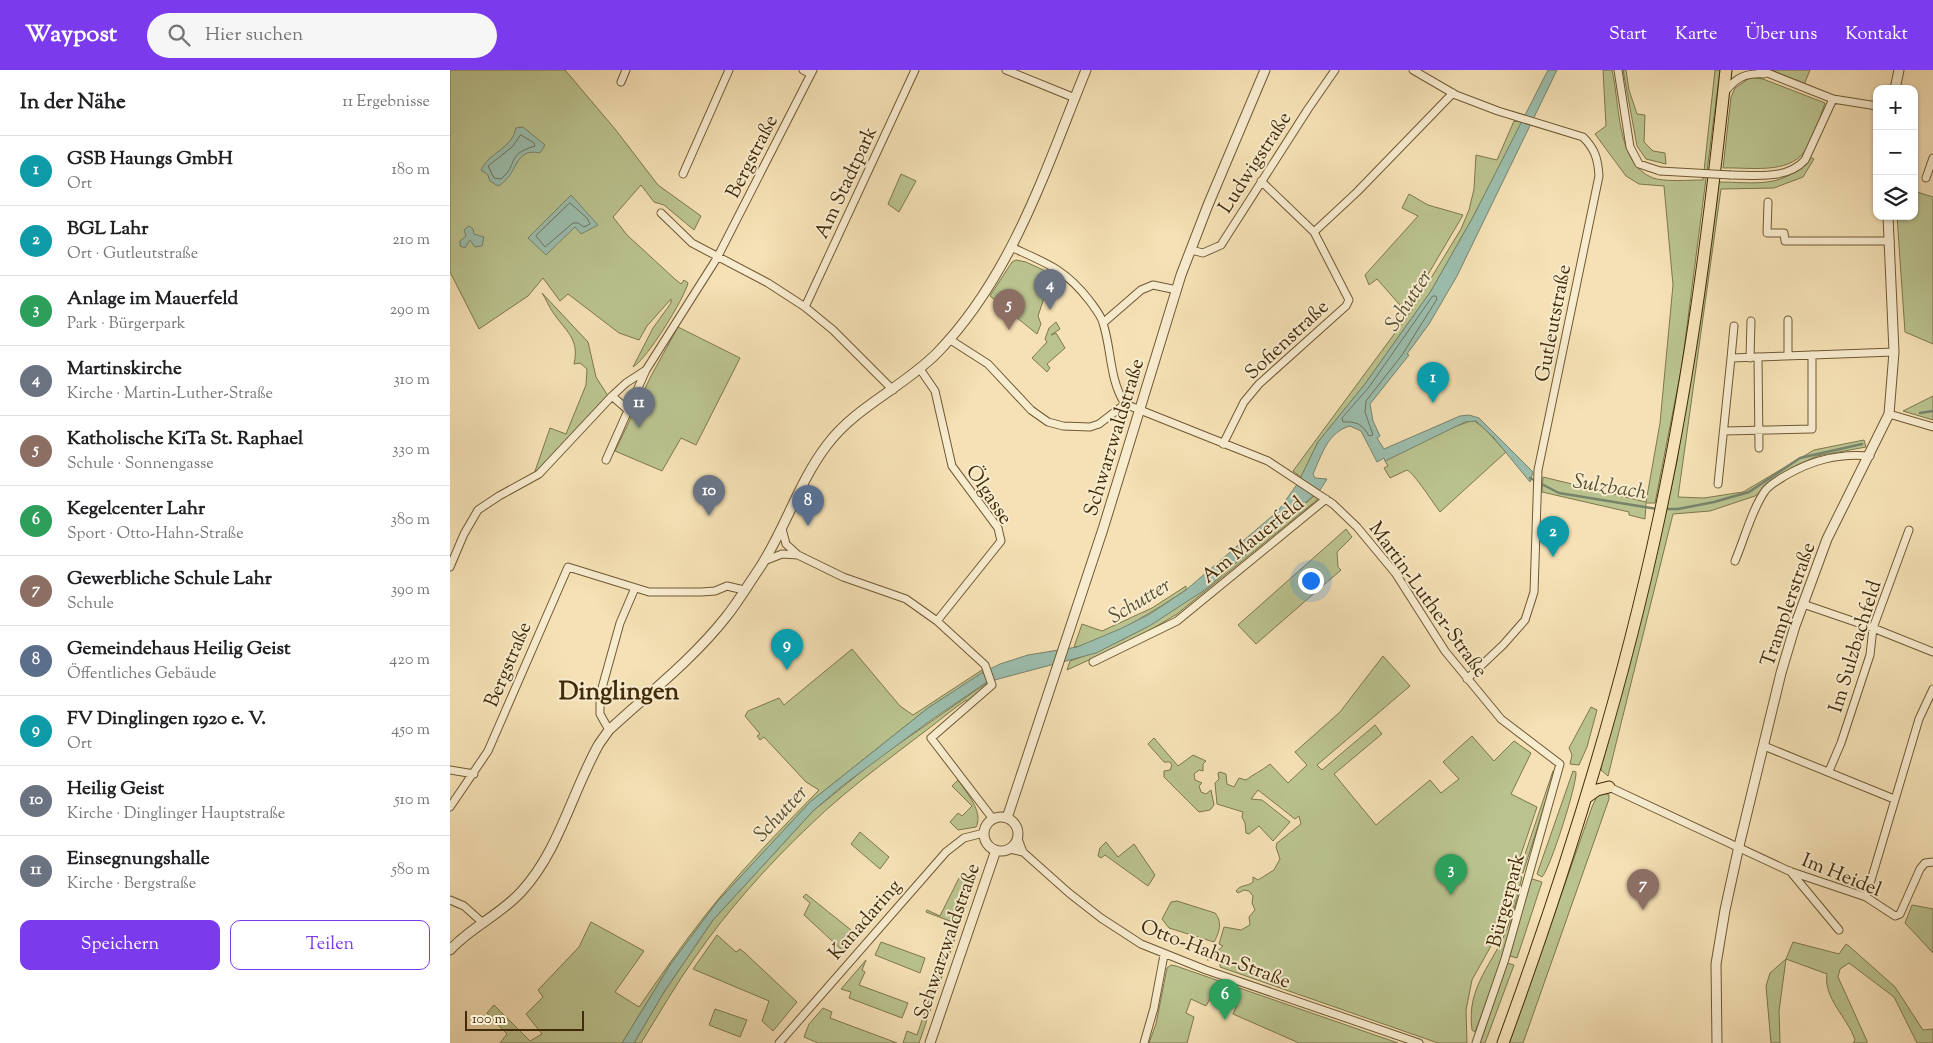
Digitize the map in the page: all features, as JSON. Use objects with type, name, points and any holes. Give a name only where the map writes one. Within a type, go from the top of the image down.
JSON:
[{"type":"main road","points":[[1503,1043],[1587,797],[1619,686],[1659,519],[1701,277],[1726,70]]},
{"type":"main road","points":[[1587,797],[1597,790],[1609,787],[1594,769]]},
{"type":"street","points":[[621,82],[626,70]]},
{"type":"street","points":[[683,174],[729,70]]},
{"type":"street","points":[[803,70],[812,72]]},
{"type":"street","name":"Am Stadtpark","points":[[805,307],[914,70]]},
{"type":"street","points":[[1006,70],[1075,98]]},
{"type":"street","points":[[450,950],[507,906],[522,892],[540,868],[561,828],[590,760],[609,730],[710,635],[764,561],[816,462],[833,438],[856,416],[920,369],[949,339],[993,280],[1011,247],[1086,70]]},
{"type":"street","name":"Schwarzwaldstraße","points":[[1007,818],[1140,412],[1190,250],[1265,70]]},
{"type":"street","name":"Ludwigstraße","points":[[1190,250],[1204,253],[1221,245],[1335,70]]},
{"type":"street","name":"Gutleutstraße","points":[[1413,70],[1453,94],[1498,111],[1584,137],[1593,146],[1598,160],[1599,176],[1538,470],[1535,584],[1525,620],[1503,645],[1466,679]]},
{"type":"street","points":[[1618,70],[1630,148],[1639,164],[1660,171],[1731,175],[1780,174],[1798,168],[1805,160],[1833,100]]},
{"type":"street","points":[[1760,70],[1833,100],[1873,105]]},
{"type":"street","points":[[1896,85],[1898,70]]},
{"type":"street","name":"Bergstraße","points":[[606,460],[646,370],[717,258],[812,72]]},
{"type":"street","points":[[1723,95],[1738,77],[1750,73],[1767,74]]},
{"type":"street","points":[[1314,232],[1453,94]]},
{"type":"street","points":[[1926,178],[1933,158]]},
{"type":"street","name":"Sofienstraße","points":[[1223,444],[1244,402],[1259,384],[1346,306],[1349,300],[1314,232],[1261,181]]},
{"type":"street","points":[[1768,202],[1767,233],[1784,233],[1785,241],[1890,241]]},
{"type":"street","points":[[661,214],[692,243],[717,258],[768,283],[805,307],[833,330],[893,390]]},
{"type":"street","name":"Tramplerstraße","points":[[1717,1043],[1716,964],[1739,846],[1782,673],[1803,604],[1827,539],[1870,456],[1889,414],[1894,352],[1888,220]]},
{"type":"street","points":[[949,339],[988,364],[1031,410],[1048,422],[1063,426],[1090,427],[1099,424],[1124,404],[1114,382],[1103,323],[1075,282],[1057,269],[1011,247]]},
{"type":"street","points":[[1103,323],[1141,290],[1152,285],[1177,290]]},
{"type":"street","points":[[1788,320],[1788,356]]},
{"type":"street","points":[[1751,321],[1759,448]]},
{"type":"street","points":[[1718,484],[1734,326]]},
{"type":"street","points":[[1732,358],[1894,352]]},
{"type":"street","points":[[1724,431],[1812,429],[1812,355]]},
{"type":"street","name":"Ölgasse","points":[[920,369],[935,392],[952,466],[998,528],[1001,541],[937,621]]},
{"type":"street","points":[[450,567],[464,534],[478,510],[539,474],[612,396],[626,383],[646,370]]},
{"type":"street","points":[[612,396],[628,410]]},
{"type":"street","name":"Martin-Luther-Straße","points":[[1124,404],[1140,412],[1268,461],[1323,497],[1356,527],[1396,574],[1445,651],[1501,720],[1560,764]]},
{"type":"street","points":[[1889,414],[1933,427]]},
{"type":"street","points":[[1735,561],[1761,498],[1768,487],[1795,470],[1828,456],[1852,454],[1870,456]]},
{"type":"street","name":"Am Mauerfeld","points":[[1093,662],[1177,621],[1323,497]]},
{"type":"street","points":[[782,529],[786,544],[798,555],[843,577],[906,600],[937,621],[985,665],[992,683],[931,738],[993,819]]},
{"type":"street","name":"Im Sulzbachfeld","points":[[1829,771],[1841,743],[1870,655],[1873,628],[1909,530]]},
{"type":"street","points":[[764,561],[782,554],[798,555]]},
{"type":"street","name":"Bergstraße","points":[[450,808],[488,751],[568,567],[635,588]]},
{"type":"street","points":[[609,730],[600,714],[600,695],[620,623],[635,588],[662,592],[715,591],[727,586],[744,590]]},
{"type":"street","points":[[1803,604],[1873,628],[1933,652]]},
{"type":"street","points":[[1866,896],[1919,719],[1933,689]]},
{"type":"street","points":[[1764,746],[1894,798]]},
{"type":"street","name":"Bürgerpark","points":[[1476,1043],[1506,959],[1560,764]]},
{"type":"street","points":[[450,770],[474,774]]},
{"type":"street","points":[[1609,787],[1739,846]]},
{"type":"street","points":[[1007,818],[1018,829],[1018,839],[1010,849],[996,850],[987,844],[984,833],[989,822],[993,819],[1007,818]]},
{"type":"street","name":"Kanadaring","points":[[779,1043],[946,852],[959,840],[984,833]]},
{"type":"street","name":"Otto-Hahn-Straße","points":[[1018,839],[1023,852]]},
{"type":"street","name":"Im Heidel","points":[[1739,846],[1789,871],[1866,896],[1895,916],[1898,916],[1920,869],[1925,863],[1933,862]]},
{"type":"street","name":"Otto-Hahn-Straße","points":[[1010,849],[1023,852],[1101,918],[1128,937],[1164,955],[1419,1043]]},
{"type":"street","name":"Schwarzwaldstraße","points":[[930,1043],[996,850]]},
{"type":"street","points":[[1789,871],[1839,930]]},
{"type":"street","points":[[450,900],[464,906],[483,923]]},
{"type":"street","points":[[1144,1043],[1154,1008],[1164,955]]},
{"type":"green space","points":[[450,70],[565,70],[615,129],[658,185],[701,216],[694,230],[664,205],[654,202],[641,185],[613,217],[627,235],[676,280],[681,284],[684,280],[688,283],[680,302],[664,328],[647,353],[633,367],[653,328],[671,303],[671,299],[647,326],[639,340],[619,333],[568,294],[560,301],[543,278],[528,296],[479,329],[450,272]]},
{"type":"green space","points":[[1603,70],[1612,70],[1626,146],[1632,160],[1641,171],[1653,178],[1664,180],[1703,180],[1715,70],[1720,70],[1682,365],[1655,503],[1646,503],[1645,519],[1629,515],[1629,512],[1542,492],[1543,477],[1646,502],[1660,423],[1673,285],[1664,186],[1639,184],[1626,176],[1595,134],[1606,126]]},
{"type":"green space","points":[[1623,70],[1626,70],[1629,90],[1637,114],[1645,115],[1644,142],[1653,151],[1665,153],[1666,164],[1646,159],[1637,146]]},
{"type":"green space","points":[[1771,70],[1810,70],[1804,85]]},
{"type":"green space","points":[[1751,77],[1763,79],[1825,103],[1812,140],[1798,159],[1778,167],[1756,169],[1723,168],[1731,97],[1735,88]]},
{"type":"green space","points":[[1514,121],[1522,122],[1473,217],[1431,291],[1365,384],[1318,442],[1301,477],[1293,471],[1409,314],[1461,229],[1469,210],[1474,189],[1476,155],[1497,160]]},
{"type":"green space","points":[[1810,157],[1814,159],[1803,177],[1774,188],[1721,189],[1678,497],[1704,498],[1743,492],[1814,450],[1864,440],[1866,447],[1817,456],[1794,467],[1755,496],[1710,511],[1673,514],[1608,776],[1601,770],[1601,767],[1655,562],[1677,461],[1717,182],[1768,182],[1790,175]]},
{"type":"green space","points":[[901,174],[916,181],[899,212],[888,204]]},
{"type":"green space","points":[[1918,192],[1933,197],[1933,344],[1905,332],[1897,220],[1918,220]]},
{"type":"green space","points":[[1409,194],[1428,205],[1463,215],[1406,312],[1377,279],[1369,285],[1365,275],[1418,216],[1402,208]]},
{"type":"green space","points":[[1016,260],[1026,262],[1052,274],[1038,316],[1041,324],[1037,334],[990,296],[1012,262]]},
{"type":"green space","points":[[542,293],[588,342],[596,377],[608,396],[534,474],[550,428],[566,434],[586,385],[587,369],[580,363],[574,364],[575,348],[573,341]]},
{"type":"green space","points":[[1056,322],[1060,329],[1051,335],[1056,333],[1065,348],[1047,364],[1050,368],[1047,372],[1032,358],[1047,342],[1045,339],[1049,328]]},
{"type":"green space","points":[[678,327],[740,358],[696,445],[681,438],[662,471],[615,451],[651,376]]},
{"type":"green space","points":[[1933,396],[1933,420],[1903,411]]},
{"type":"green space","points":[[1473,420],[1484,428],[1506,452],[1440,512],[1407,470],[1390,478],[1384,468],[1388,466],[1385,461],[1441,432]]},
{"type":"green space","points":[[1315,495],[1319,497],[1317,500],[1177,614],[1137,638],[1067,670],[1070,661],[1106,648],[1139,631],[1201,591]]},
{"type":"green space","points":[[1346,529],[1352,537],[1337,552],[1338,567],[1341,570],[1256,644],[1238,625]]},
{"type":"green space","points":[[1186,586],[1186,590],[1131,624],[1099,640],[1074,647],[1082,624],[1102,631],[1152,608]]},
{"type":"green space","points":[[852,649],[900,706],[913,715],[982,670],[983,673],[928,708],[810,802],[717,902],[670,965],[622,1043],[500,1043],[507,1034],[487,1013],[494,1005],[530,1041],[542,1034],[526,1014],[543,997],[538,990],[579,947],[591,922],[644,951],[615,992],[639,1007],[717,900],[819,790],[806,782],[764,737],[760,740],[757,736],[760,734],[745,716],[748,711],[779,698],[784,705]]},
{"type":"green space","points":[[1383,656],[1410,686],[1317,765],[1322,770],[1375,725],[1382,734],[1334,774],[1376,825],[1430,780],[1441,793],[1459,779],[1443,762],[1472,736],[1494,761],[1514,741],[1531,753],[1511,794],[1537,807],[1513,878],[1506,919],[1472,980],[1466,1010],[1467,1043],[1438,1043],[1220,967],[1220,958],[1207,960],[1223,946],[1219,944],[1224,927],[1241,930],[1250,925],[1249,917],[1255,910],[1252,903],[1253,896],[1249,891],[1244,890],[1238,893],[1236,891],[1240,887],[1253,882],[1253,877],[1258,880],[1274,870],[1280,859],[1276,847],[1277,843],[1301,824],[1299,816],[1295,819],[1258,790],[1251,799],[1262,800],[1290,822],[1273,841],[1259,826],[1249,834],[1246,833],[1242,817],[1243,812],[1217,804],[1215,783],[1219,779],[1218,773],[1226,774],[1227,784],[1234,787],[1239,778],[1246,780],[1270,764],[1288,783],[1307,765],[1295,752],[1340,712]]},
{"type":"green space","points":[[988,682],[989,686],[969,702],[966,700],[955,708],[843,795],[778,857],[735,905],[708,939],[641,1043],[634,1043],[664,992],[713,920],[813,811],[877,759]]},
{"type":"green space","points":[[1591,707],[1597,710],[1587,747],[1579,765],[1570,764],[1572,755],[1569,748]]},
{"type":"green space","points":[[1154,738],[1178,766],[1193,755],[1206,761],[1203,764],[1203,771],[1199,770],[1194,774],[1195,780],[1202,783],[1199,786],[1201,792],[1206,794],[1211,790],[1214,805],[1210,810],[1199,812],[1164,777],[1164,771],[1170,770],[1172,765],[1170,762],[1164,762],[1148,744]]},
{"type":"green space","points":[[1553,771],[1555,772],[1523,873],[1519,872]]},
{"type":"green space","points":[[1573,771],[1576,772],[1575,780],[1568,809],[1557,844],[1542,877],[1537,874]]},
{"type":"green space","points":[[958,780],[976,809],[978,821],[976,827],[958,830],[950,822],[958,813],[962,816],[972,806],[952,786]]},
{"type":"green space","points":[[1605,793],[1609,795],[1609,799],[1523,1043],[1509,1043],[1592,807],[1597,796]]},
{"type":"green space","points":[[860,832],[889,857],[880,869],[851,844]]},
{"type":"green space","points":[[1106,842],[1118,857],[1134,844],[1155,875],[1148,886],[1105,855],[1101,858],[1098,856],[1100,848]]},
{"type":"green space","points":[[1517,876],[1522,877],[1500,967],[1475,1032],[1472,1030],[1471,1014],[1473,1000],[1482,975],[1508,926],[1513,907]]},
{"type":"green space","points":[[959,878],[974,883],[919,1043],[903,1043],[907,1031],[917,1035],[955,923],[926,912],[927,910],[940,916]]},
{"type":"green space","points":[[1529,878],[1542,882],[1517,958],[1510,956]]},
{"type":"green space","points":[[806,894],[856,934],[842,950],[804,915],[810,903],[803,897]]},
{"type":"green space","points":[[1177,901],[1215,913],[1220,924],[1214,942],[1169,928],[1162,919],[1171,902]]},
{"type":"green space","points":[[1912,905],[1933,909],[1933,953],[1905,923]]},
{"type":"green space","points":[[717,935],[736,952],[740,949],[745,953],[797,1002],[773,1031],[762,1021],[769,1001],[693,969]]},
{"type":"green space","points":[[881,942],[925,958],[920,973],[875,955]]},
{"type":"green space","points":[[1793,942],[1839,954],[1846,944],[1895,987],[1923,1030],[1933,1029],[1933,1043],[1917,1043],[1894,997],[1849,963],[1840,969],[1838,977],[1867,1041],[1867,1043],[1853,1043],[1855,1040],[1852,1032],[1832,1000],[1827,983],[1827,974],[1786,959]]},
{"type":"green space","points":[[1786,959],[1779,1011],[1780,1043],[1771,1043],[1766,986],[1770,973]]},
{"type":"green space","points":[[866,960],[862,970],[865,972],[859,985],[908,1003],[902,1018],[849,998],[851,992],[841,989]]},
{"type":"green space","points":[[1507,963],[1514,965],[1485,1043],[1480,1043]]},
{"type":"green space","points":[[1171,965],[1398,1043],[1299,1043],[1233,1014],[1237,1005],[1212,995],[1206,1006],[1191,999],[1186,1013],[1194,1017],[1187,1043],[1149,1043],[1156,1024],[1167,968]]},
{"type":"green space","points":[[823,1008],[832,1012],[830,1018],[897,1043],[818,1043],[804,1037],[809,1024]]},
{"type":"green space","points":[[715,1009],[747,1020],[740,1037],[709,1025]]},
{"type":"water","points":[[1548,70],[1557,70],[1457,276],[1429,324],[1407,354],[1409,355],[1370,404],[1373,421],[1380,436],[1377,438],[1384,449],[1460,416],[1469,415],[1479,418],[1533,472],[1530,482],[1494,438],[1476,421],[1465,422],[1385,461],[1384,458],[1377,462],[1361,431],[1350,426],[1342,429],[1336,433],[1327,445],[1313,474],[1315,478],[1327,479],[1320,490],[1206,589],[1151,625],[1096,653],[987,682],[931,720],[842,786],[813,811],[713,920],[664,992],[634,1043],[622,1043],[670,965],[717,902],[810,802],[928,708],[980,674],[1000,664],[1028,655],[1077,647],[1150,614],[1186,590],[1278,511],[1298,483],[1318,442],[1365,384],[1431,291],[1473,217]]},
{"type":"water","points":[[523,127],[545,145],[540,153],[531,152],[520,158],[510,175],[498,186],[490,181],[488,175],[481,170],[489,159],[510,141],[516,128]]},
{"type":"water","points":[[571,195],[598,225],[581,234],[575,227],[546,255],[528,238]]},
{"type":"water","points":[[469,226],[473,229],[474,234],[484,237],[482,246],[475,247],[470,240],[465,248],[460,246],[460,241],[466,236],[464,230]]},
{"type":"waterway","name":"Sulzbach","points":[[1920,413],[1933,411]]},
{"type":"waterway","name":"Sulzbach","points":[[1665,509],[1678,509],[1714,502],[1749,492],[1800,458],[1862,444]]},
{"type":"waterway","name":"Sulzbach","points":[[1530,478],[1559,493],[1657,509]]},
{"type":"place","name":"Martinskirche","points":[[1050,310]]},
{"type":"place","name":"Katholische KiTa St. Raphael","points":[[1009,330]]},
{"type":"place","name":"GSB Haungs GmbH","points":[[1433,403]]},
{"type":"place","name":"Einsegnungshalle","points":[[639,428]]},
{"type":"place","name":"Heilig Geist","points":[[709,516]]},
{"type":"place","name":"Gemeindehaus Heilig Geist","points":[[808,526]]},
{"type":"place","name":"BGL Lahr","points":[[1553,557]]},
{"type":"place","name":"FV Dinglingen 1920 e. V.","points":[[787,670]]},
{"type":"place","name":"Anlage im Mauerfeld","points":[[1451,895]]},
{"type":"place","name":"Gewerbliche Schule Lahr","points":[[1643,910]]},
{"type":"place","name":"Kegelcenter Lahr","points":[[1225,1020]]},
{"type":"district","name":"Dinglingen","points":[[619,690]]},
{"type":"water label","name":"Schutter","points":[[1408,300]]},
{"type":"water label","name":"Schutter","points":[[1139,600]]},
{"type":"water label","name":"Schutter","points":[[780,813]]}]
